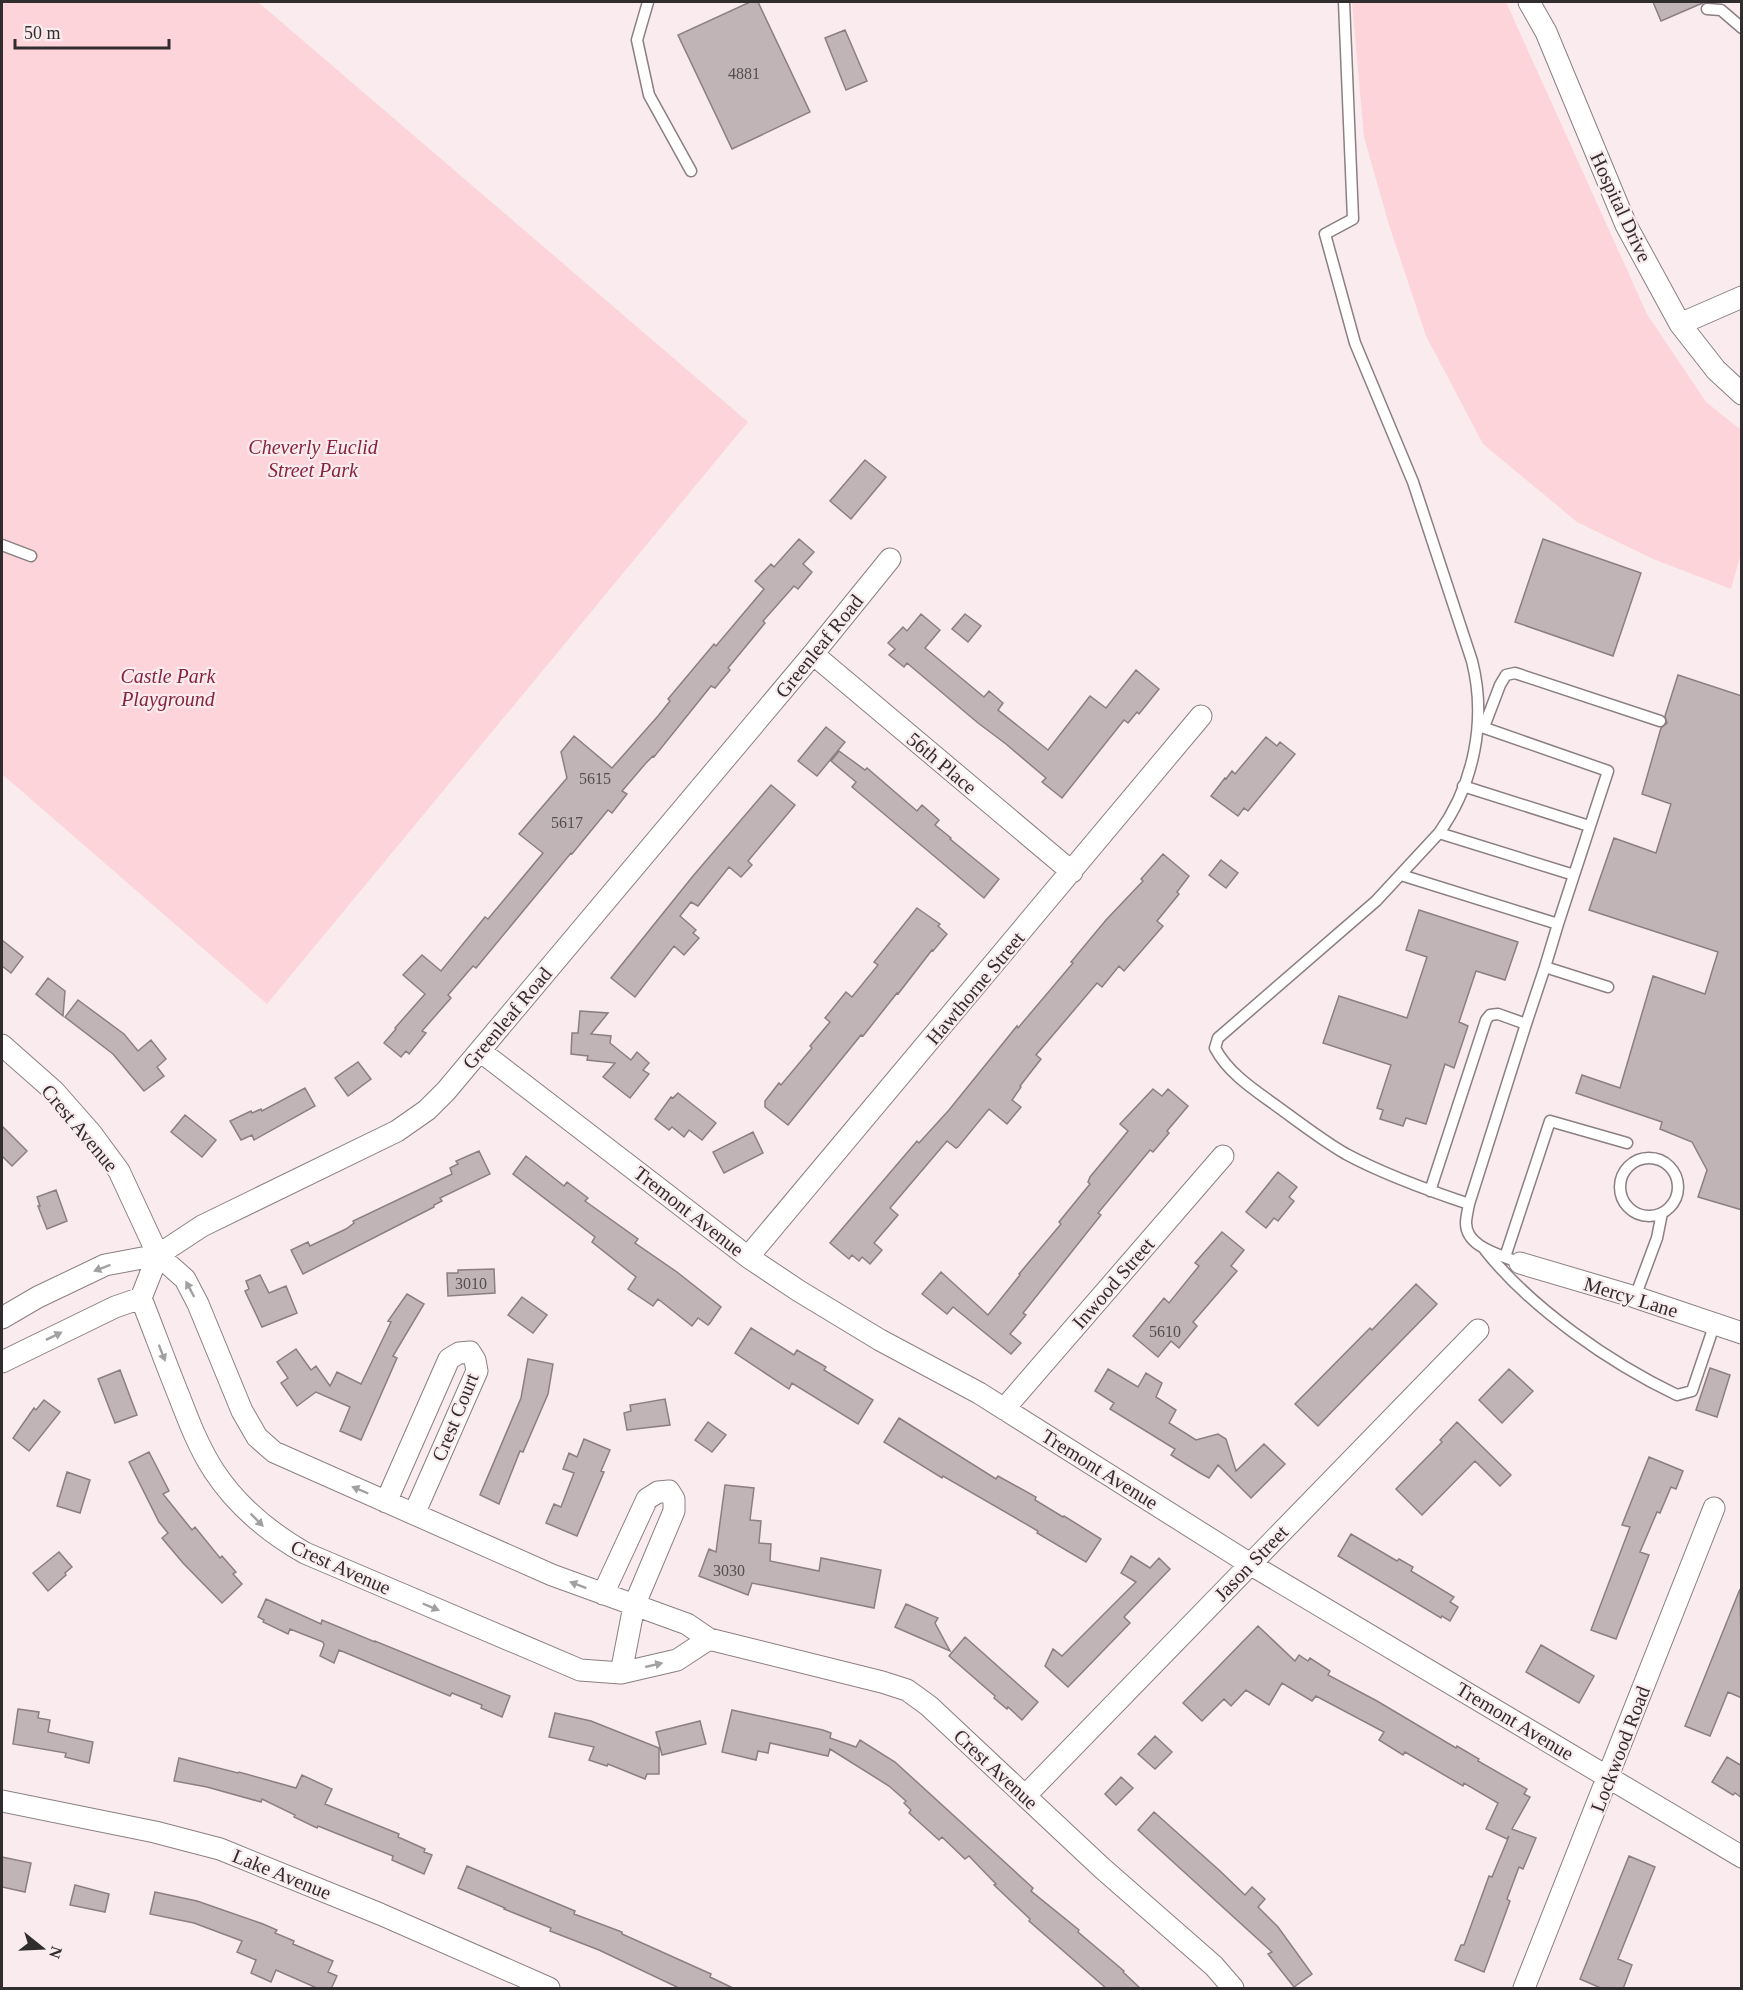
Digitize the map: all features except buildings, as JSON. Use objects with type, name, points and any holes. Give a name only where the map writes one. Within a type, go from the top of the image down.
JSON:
[{"type":"street","name":"Hospital Drive","points":[[1529,2],[1546,32],[1626,225],[1680,324],[1716,370],[1742,394]]},
{"type":"street","points":[[1680,324],[1742,297]]},
{"type":"street","name":"Greenleaf Road","points":[[2,1318],[38,1297],[105,1266],[158,1255],[202,1226],[397,1131],[427,1110],[480,1051],[890,559]]},
{"type":"street","name":"56th Place","points":[[813,654],[1072,872]]},
{"type":"street","name":"Hawthorne Street","points":[[748,1257],[1201,716]]},
{"type":"street","name":"Crest Avenue","points":[[2,1045],[54,1091],[91,1133],[118,1171],[158,1255],[184,1279],[198,1304],[242,1410],[257,1437],[274,1452],[552,1575],[687,1624],[709,1639],[864,1677],[907,1690],[929,1706],[1102,1868],[1214,1966],[1233,1989]]},
{"type":"street","name":"Tremont Avenue","points":[[480,1051],[748,1257],[880,1340],[978,1393],[1250,1564],[1742,1857]]},
{"type":"street","name":"Inwood Street","points":[[1004,1409],[1222,1156]]},
{"type":"street","points":[[2,1362],[115,1307],[141,1298],[158,1255]]},
{"type":"street","name":"Mercy Lane","points":[[1513,1260],[1742,1333]]},
{"type":"street","name":"Crest Avenue","points":[[141,1298],[195,1435],[214,1472],[264,1527],[305,1553],[580,1670],[621,1673],[677,1660],[709,1639]]},
{"type":"street","name":"Jason Street","points":[[1025,1796],[1478,1330]]},
{"type":"street","name":"Crest Court","points":[[386,1502],[449,1359],[459,1353],[470,1352],[475,1360],[477,1371],[414,1514]]},
{"type":"street","points":[[603,1594],[647,1499],[658,1492],[669,1491],[674,1499],[674,1510],[634,1606],[621,1673]]},
{"type":"street","name":"Lockwood Road","points":[[1524,1989],[1610,1777],[1714,1508]]},
{"type":"street","name":"Lake Avenue","points":[[2,1801],[155,1832],[220,1849],[380,1914],[545,1988]]},
{"type":"lane","points":[[648,2],[637,40],[649,95],[691,171]]},
{"type":"lane","points":[[1344,2],[1353,219],[1325,234],[1355,342],[1413,482],[1472,662],[1481,727]]},
{"type":"lane","points":[[1707,9],[1721,10],[1742,28]]},
{"type":"lane","points":[[2,545],[31,556]]},
{"type":"lane","points":[[1469,1204],[1430,1191],[1346,1154],[1233,1072],[1220,1058],[1215,1048],[1218,1038],[1376,901],[1439,833],[1447,821],[1473,764],[1481,727],[1506,675],[1515,673],[1660,721]]},
{"type":"lane","points":[[1481,727],[1608,771],[1469,1204],[1466,1225],[1471,1239],[1513,1260],[1550,1121],[1627,1143]]},
{"type":"lane","points":[[1463,786],[1589,826]]},
{"type":"lane","points":[[1439,833],[1574,875]]},
{"type":"lane","points":[[1401,875],[1558,924]]},
{"type":"lane","points":[[1545,967],[1608,987]]},
{"type":"lane","points":[[1430,1191],[1486,1020],[1491,1015],[1498,1014],[1526,1024]]},
{"type":"lane","points":[[1635,1298],[1657,1238],[1662,1213],[1673,1203],[1678,1183],[1675,1174],[1668,1166],[1654,1159],[1646,1158],[1635,1162],[1627,1168],[1620,1184],[1624,1204],[1632,1212],[1641,1216],[1653,1217],[1662,1213]]},
{"type":"lane","points":[[1483,1247],[1514,1283],[1597,1349],[1677,1395],[1692,1391],[1714,1323]]},
{"type":"green space","name":"Cheverly Euclid Street Park","points":[[2,2],[258,2],[748,422],[267,1004],[2,774]]},
{"type":"green space","points":[[1352,2],[1506,2],[1647,314],[1706,402],[1741,430],[1741,553],[1731,589],[1653,559],[1577,522],[1483,444],[1426,336],[1389,225],[1364,137]]},
{"type":"park label","name":"Castle Park Playground","points":[[168,688]]}]
